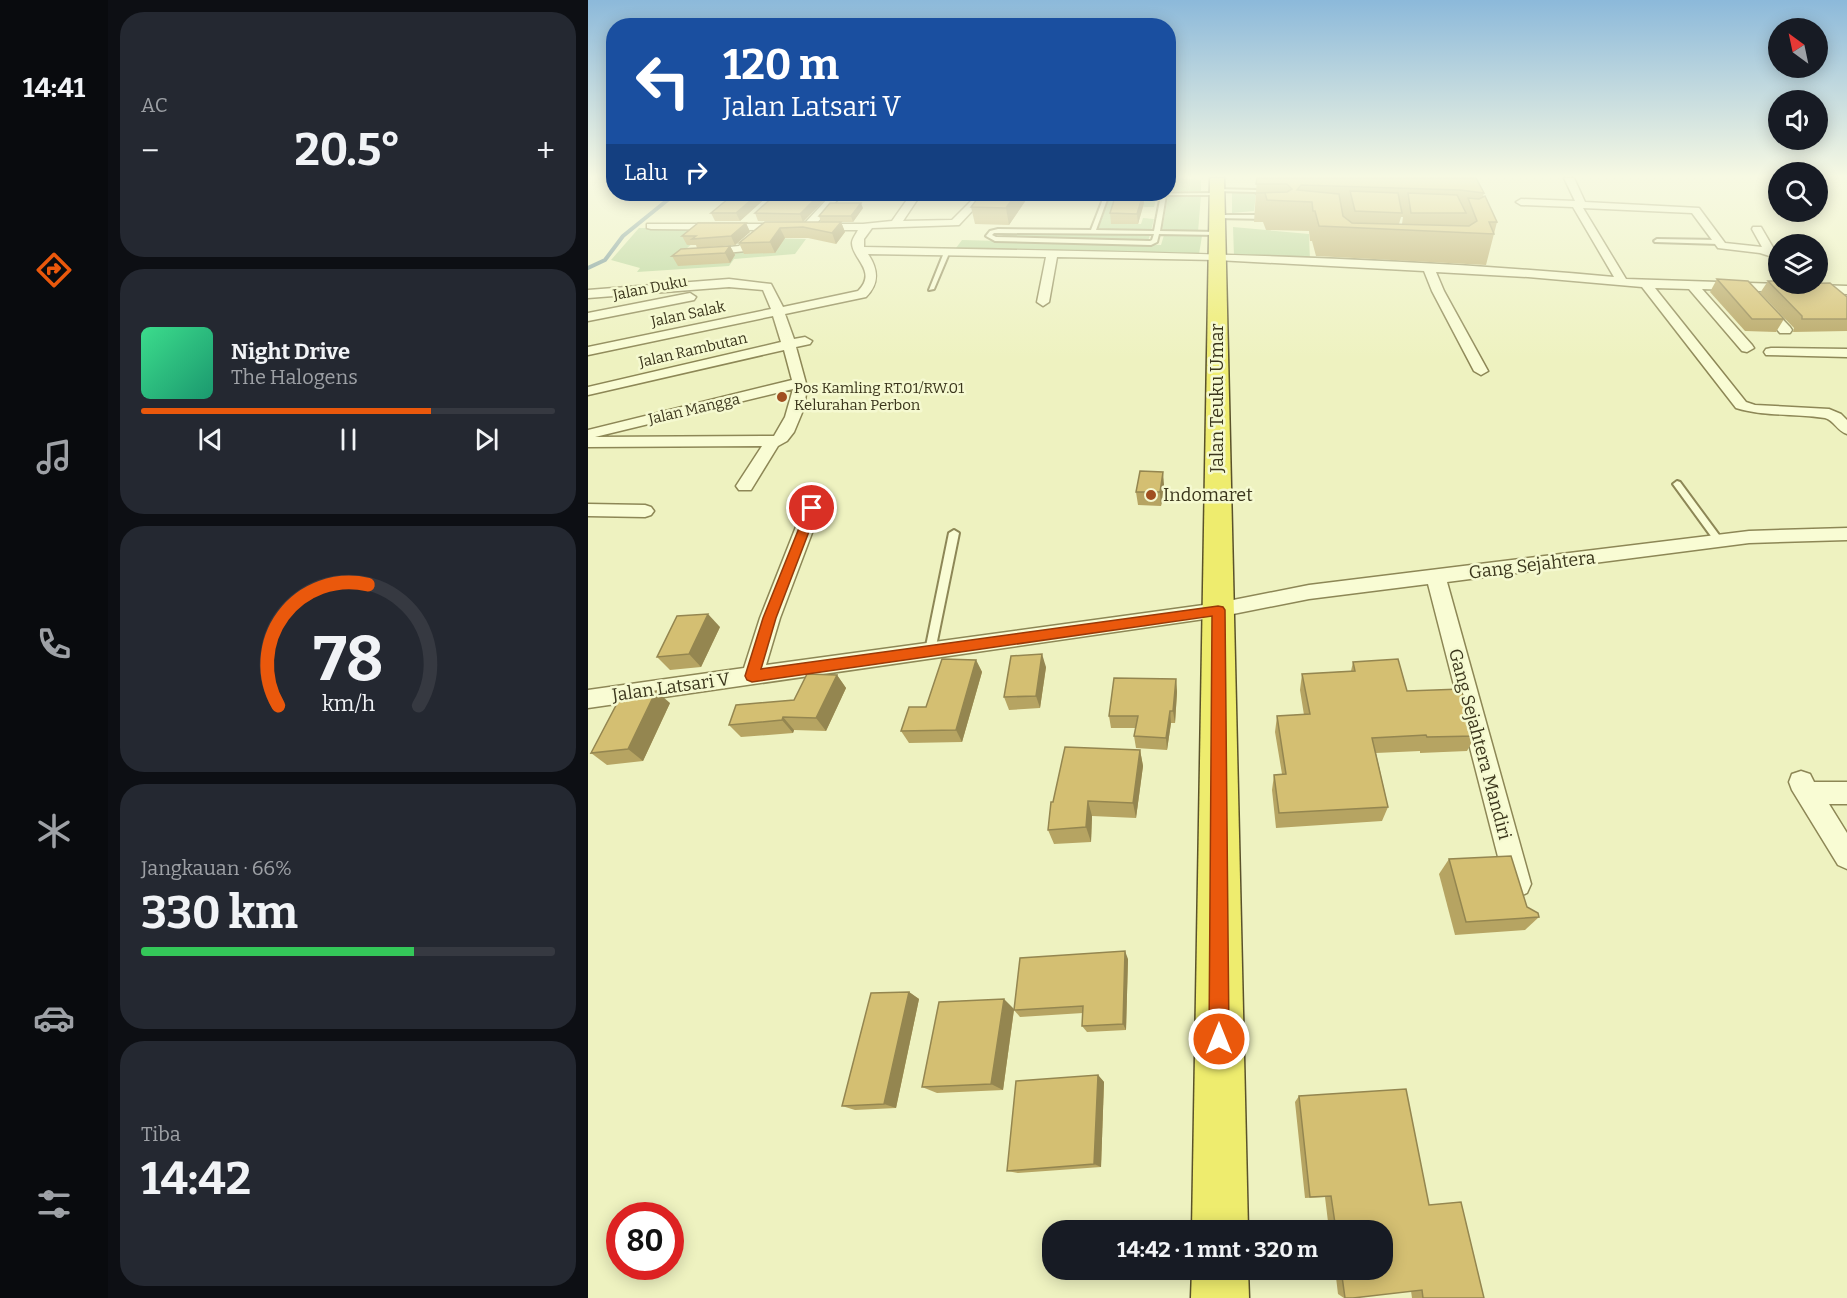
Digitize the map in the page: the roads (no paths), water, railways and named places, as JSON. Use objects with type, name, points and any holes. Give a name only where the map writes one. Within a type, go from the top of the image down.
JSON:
[{"type":"highway","name":"Jalan Teuku Umar","points":[[1217,239],[1220,1220]]},
{"type":"highway","points":[[1220,1280],[1220,1298]]},
{"type":"street","points":[[705,239],[695,249],[742,249],[753,239]]},
{"type":"street","points":[[794,367],[804,353],[800,325],[867,290],[870,269],[858,250],[856,242],[858,239]]},
{"type":"street","points":[[858,250],[1052,253],[1109,239]]},
{"type":"street","points":[[1320,239],[1429,268],[1528,273],[1623,283],[1833,287],[1841,303]]},
{"type":"street","points":[[1596,239],[1623,283]]},
{"type":"street","points":[[1717,239],[1725,247],[1768,253]]},
{"type":"street","points":[[1043,303],[1052,253]]},
{"type":"street","points":[[1429,268],[1448,310],[1481,371]]},
{"type":"street","points":[[588,294],[723,283],[770,288],[799,383],[799,396],[786,434],[782,439],[772,442],[745,486]]},
{"type":"street","points":[[1646,284],[1741,405],[1754,410],[1829,414],[1839,419],[1847,429]]},
{"type":"street","name":"Jalan Duku","points":[[588,317],[754,285]]},
{"type":"street","points":[[1692,285],[1747,348]]},
{"type":"street","points":[[1745,287],[1785,330]]},
{"type":"street","name":"Jalan Salak","points":[[588,351],[778,313],[800,325]]},
{"type":"street","name":"Jalan Rambutan","points":[[588,391],[788,345],[800,325]]},
{"type":"street","points":[[1771,352],[1847,353]]},
{"type":"street","name":"Jalan Mangga","points":[[588,434],[799,383]]},
{"type":"street","name":"Jalan Mangga","points":[[588,442],[772,442]]},
{"type":"street","points":[[752,676],[770,618],[812,508]]},
{"type":"street","points":[[588,510],[645,511]]},
{"type":"street","name":"Gang Sejahtera","points":[[1218,610],[1309,592],[1719,541],[1770,535],[1847,534]]},
{"type":"street","name":"Gang Sejahtera Mandiri","points":[[1436,577],[1525,910]]},
{"type":"street","name":"Jalan Latsari V","points":[[588,699],[1218,610]]},
{"type":"street","points":[[1847,793],[1804,788],[1847,856]]},
{"type":"lane","points":[[1031,239],[1148,243],[1156,239]]},
{"type":"lane","points":[[1657,241],[1719,242]]},
{"type":"lane","points":[[931,289],[947,251]]},
{"type":"lane","points":[[1677,484],[1719,541]]},
{"type":"lane","points":[[930,651],[954,532]]},
{"type":"waterway","points":[[588,268],[605,260],[621,239]]},
{"type":"place","name":"Pos Kamling RT.01/RW.01 Kelurahan Perbon","points":[[782,397]]},
{"type":"place","name":"Indomaret","points":[[1151,495]]}]
